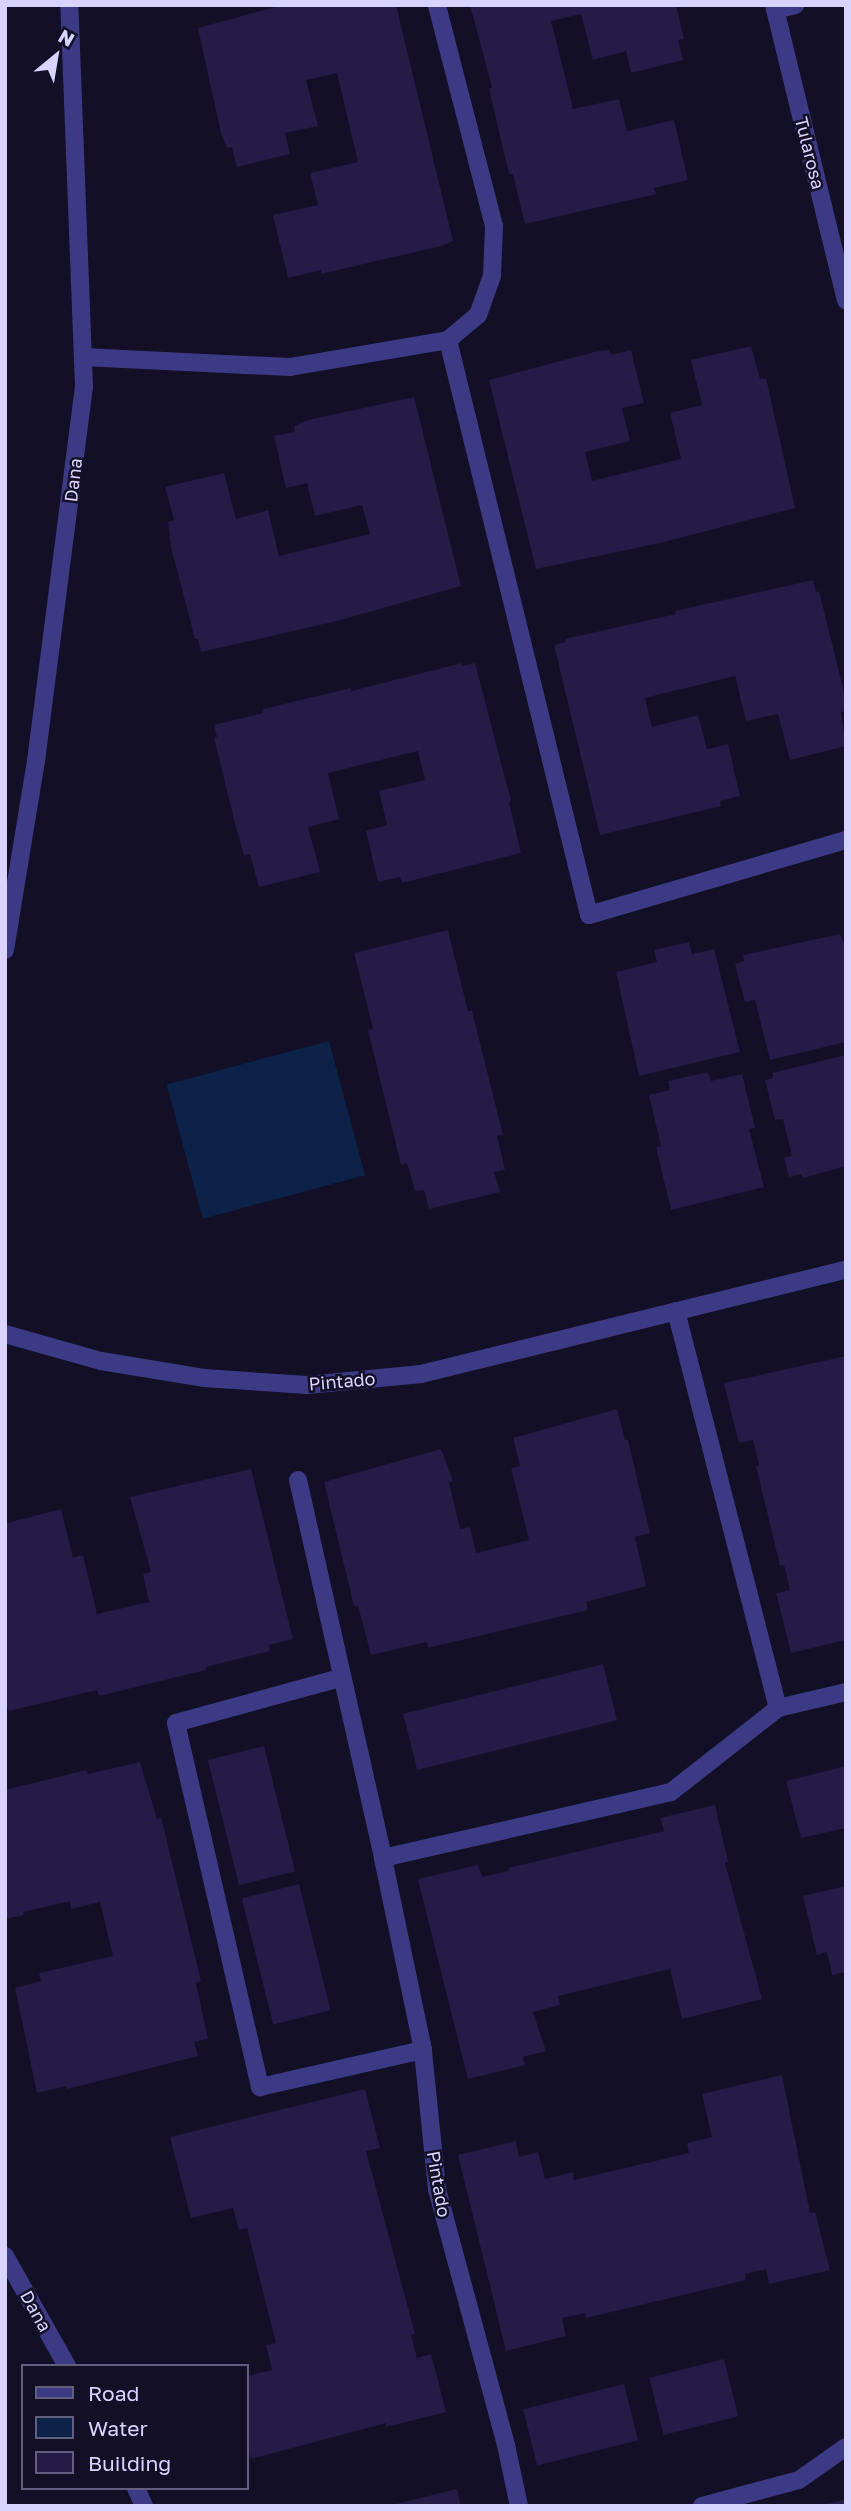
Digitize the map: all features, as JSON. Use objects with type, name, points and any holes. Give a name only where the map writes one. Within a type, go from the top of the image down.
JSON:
[{"type":"street","name":"Dana","points":[[5,950],[63,569],[83,387],[69,5]]},
{"type":"street","points":[[83,357],[290,367],[448,340],[478,315],[492,276],[494,226],[437,5]]},
{"type":"street","points":[[774,8],[795,5]]},
{"type":"street","name":"Tularosa","points":[[774,8],[846,300]]},
{"type":"street","points":[[448,340],[589,915],[846,840]]},
{"type":"street","name":"Pintado","points":[[5,1334],[101,1361],[204,1378],[307,1385],[421,1374],[846,1270]]},
{"type":"street","points":[[676,1311],[778,1708]]},
{"type":"street","name":"Pintado","points":[[298,1480],[424,2050],[437,2189],[503,2433],[519,2506]]},
{"type":"street","points":[[340,1678],[176,1723],[260,2087],[424,2050]]},
{"type":"street","points":[[383,1858],[671,1792],[778,1708],[846,1692]]},
{"type":"street","name":"Dana","points":[[5,2256],[66,2364]]},
{"type":"street","points":[[702,2506],[799,2480],[846,2447]]},
{"type":"street","points":[[137,2490],[144,2506]]},
{"type":"water","points":[[329,1041],[365,1175],[203,1219],[167,1084]]},
{"type":"building","points":[[283,5],[396,5],[453,241],[321,274],[321,270],[288,278],[273,215],[318,205],[310,173],[358,162],[337,73],[306,80],[318,126],[285,133],[290,154],[237,167],[232,147],[227,148],[221,133],[198,28]]},
{"type":"building","points":[[470,5],[676,5],[684,39],[678,40],[683,60],[631,73],[626,51],[593,60],[581,14],[551,21],[573,109],[619,99],[627,131],[674,120],[688,180],[654,188],[656,194],[525,224],[513,174],[509,174],[489,89],[492,87]]},
{"type":"building","points":[[751,346],[760,379],[766,378],[795,508],[660,543],[536,569],[489,380],[594,352],[609,350],[611,355],[631,350],[644,403],[622,408],[630,441],[585,452],[592,481],[681,459],[670,413],[702,405],[691,360]]},
{"type":"building","points":[[414,397],[461,586],[337,621],[201,652],[198,639],[195,639],[171,547],[168,522],[174,520],[165,487],[224,473],[236,519],[268,510],[279,556],[370,534],[362,505],[315,516],[307,483],[286,488],[274,436],[295,432],[294,426],[308,420]]},
{"type":"building","points":[[813,580],[816,592],[819,591],[842,684],[846,711],[841,712],[846,746],[790,760],[778,714],[746,721],[735,676],[645,698],[652,727],[698,715],[707,749],[728,744],[740,796],[720,801],[721,806],[600,835],[554,645],[566,642],[565,639],[676,614],[675,611]]},
{"type":"building","points":[[462,663],[462,666],[475,663],[511,801],[509,802],[521,853],[402,883],[400,877],[378,882],[366,831],[387,825],[379,791],[425,780],[418,751],[328,773],[339,819],[308,827],[320,872],[259,887],[250,854],[244,855],[237,831],[214,738],[217,737],[214,725],[263,713],[263,709],[351,688],[351,691]]},
{"type":"building","points":[[448,930],[468,1011],[472,1011],[503,1135],[497,1136],[505,1170],[494,1172],[500,1192],[429,1209],[424,1190],[415,1191],[407,1163],[401,1165],[368,1030],[373,1029],[354,953]]},
{"type":"building","points":[[840,934],[846,949],[846,1042],[770,1060],[755,1000],[745,1002],[735,964],[744,961],[743,955]]},
{"type":"building","points":[[689,942],[692,954],[714,949],[740,1052],[639,1076],[616,972],[657,962],[654,950]]},
{"type":"building","points":[[846,1055],[846,1166],[803,1178],[801,1174],[789,1177],[784,1158],[792,1156],[783,1119],[775,1120],[765,1080],[773,1078],[772,1073]]},
{"type":"building","points":[[708,1072],[711,1081],[742,1074],[755,1128],[749,1129],[764,1187],[671,1210],[656,1147],[661,1146],[649,1095],[670,1090],[668,1081]]},
{"type":"building","points":[[846,1356],[846,1640],[791,1653],[776,1593],[790,1590],[784,1565],[780,1566],[756,1466],[759,1465],[753,1440],[739,1443],[724,1383]]},
{"type":"building","points":[[617,1409],[625,1440],[628,1440],[650,1533],[635,1537],[646,1586],[586,1602],[588,1610],[428,1648],[427,1642],[371,1655],[358,1606],[354,1606],[324,1482],[441,1449],[453,1481],[449,1482],[460,1529],[470,1527],[476,1553],[529,1540],[511,1468],[520,1466],[513,1438]]},
{"type":"building","points":[[251,1469],[293,1639],[269,1645],[270,1651],[206,1667],[206,1670],[99,1696],[97,1690],[9,1711],[5,1700],[7,1523],[61,1509],[73,1558],[83,1555],[97,1614],[149,1602],[143,1574],[151,1572],[130,1497]]},
{"type":"building","points":[[603,1664],[617,1720],[417,1770],[403,1714]]},
{"type":"building","points":[[264,1746],[295,1871],[239,1885],[208,1760]]},
{"type":"building","points":[[140,1762],[157,1819],[161,1817],[201,1981],[196,1983],[208,2039],[194,2042],[198,2056],[67,2089],[67,2086],[37,2093],[15,1988],[41,1981],[39,1973],[113,1956],[100,1902],[71,1909],[70,1901],[5,1919],[5,1790],[86,1770],[88,1774]]},
{"type":"building","points":[[846,1766],[846,1828],[801,1838],[786,1781]]},
{"type":"building","points":[[715,1805],[728,1862],[725,1863],[762,1999],[682,2019],[670,1969],[558,1996],[560,2005],[533,2012],[546,2051],[523,2057],[525,2065],[468,2079],[418,1879],[478,1865],[482,1877],[509,1871],[508,1868],[664,1831],[660,1818]]},
{"type":"building","points":[[299,1884],[330,2010],[273,2024],[242,1898]]},
{"type":"building","points":[[846,1886],[846,1972],[832,1975],[827,1952],[817,1955],[803,1896]]},
{"type":"building","points":[[782,2075],[810,2213],[815,2212],[830,2270],[769,2284],[766,2269],[745,2274],[746,2280],[586,2318],[585,2313],[562,2318],[566,2336],[506,2351],[458,2155],[516,2141],[519,2157],[538,2152],[545,2179],[573,2172],[574,2180],[689,2153],[687,2143],[712,2137],[702,2094]]},
{"type":"building","points":[[365,2089],[380,2148],[366,2151],[415,2334],[411,2335],[417,2358],[431,2354],[446,2412],[386,2427],[386,2423],[251,2459],[248,2448],[248,2376],[272,2370],[266,2345],[276,2343],[247,2228],[239,2230],[233,2208],[191,2218],[170,2137]]},
{"type":"building","points":[[724,2359],[738,2416],[664,2435],[649,2378]]},
{"type":"building","points":[[624,2384],[638,2440],[537,2465],[523,2409]]},
{"type":"building","points":[[457,2489],[461,2506],[392,2506],[392,2505]]},
{"type":"building","points":[[846,2499],[846,2506],[823,2506],[823,2505]]}]
